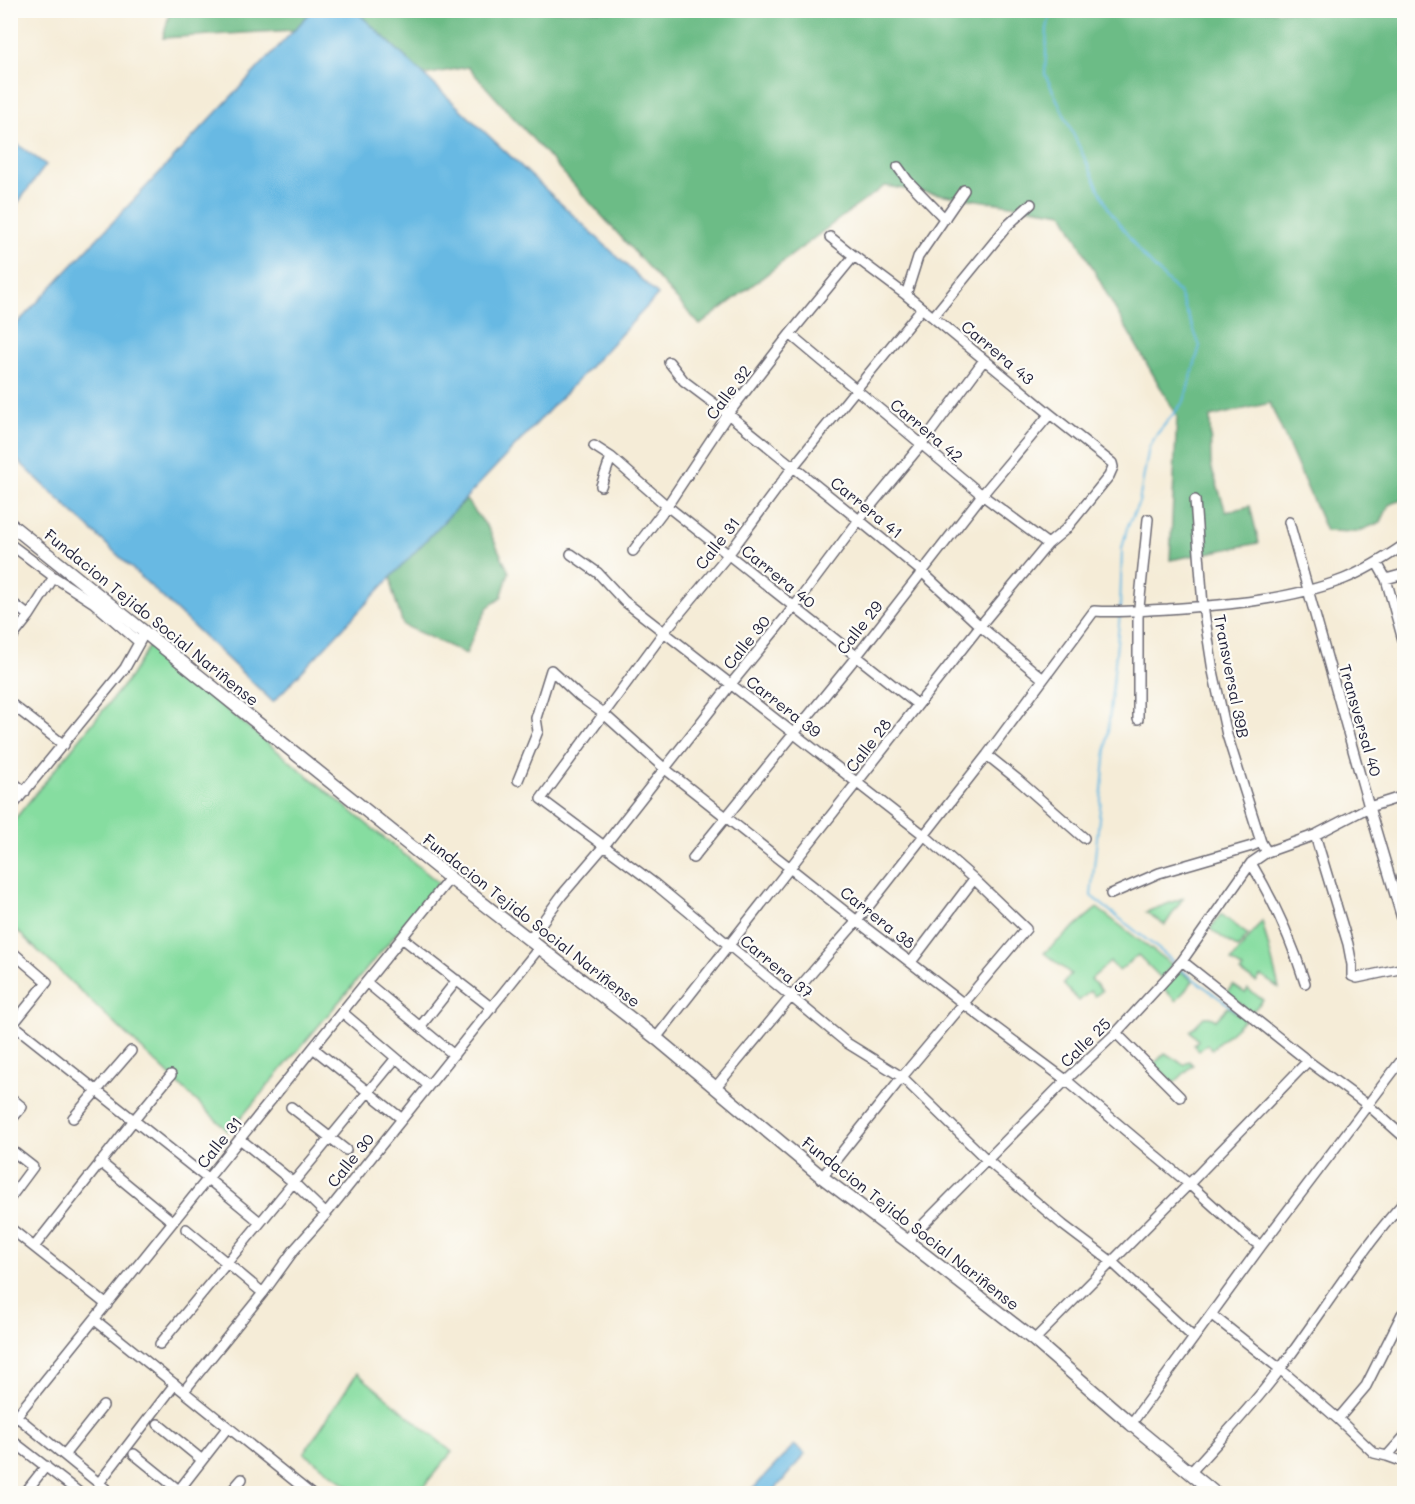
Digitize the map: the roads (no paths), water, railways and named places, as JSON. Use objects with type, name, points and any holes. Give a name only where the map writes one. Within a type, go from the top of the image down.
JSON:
[{"type":"main road","name":"Fundacion Tejido Social Nariñense","points":[[10,524],[142,637],[656,1038],[822,1177],[1034,1340],[1216,1494]]},
{"type":"street","points":[[898,167],[908,181],[945,219]]},
{"type":"street","points":[[906,295],[918,256],[964,190]]},
{"type":"street","points":[[933,317],[1008,225],[1031,204]]},
{"type":"street","name":"Carrera 43","points":[[830,237],[906,295],[1112,463],[1113,467],[1109,476]]},
{"type":"street","name":"Calle 32","points":[[633,551],[667,506],[728,414],[854,256]]},
{"type":"street","name":"Calle 31","points":[[541,799],[664,632],[728,555],[856,388],[922,308]]},
{"type":"street","name":"Carrera 42","points":[[790,334],[982,495],[1048,544]]},
{"type":"street","name":"Calle 30","points":[[529,940],[562,895],[604,846],[794,607],[859,519],[921,445],[984,360]]},
{"type":"street","name":"Carrera 41","points":[[669,362],[684,381],[859,519],[1043,679]]},
{"type":"street","name":"Calle 29","points":[[693,858],[856,657],[982,495],[1050,414]]},
{"type":"street","name":"Carrera 40","points":[[594,446],[611,457],[667,506],[918,705]]},
{"type":"street","points":[[601,486],[611,457]]},
{"type":"street","name":"Calle 28","points":[[656,1038],[980,626],[1048,544],[1066,529],[1109,476]]},
{"type":"street","name":"Transversal 39B","points":[[1195,500],[1203,606],[1213,671],[1227,735],[1261,842],[1267,852]]},
{"type":"street","points":[[1138,719],[1138,616],[1148,519]]},
{"type":"street","name":"Transversal 40","points":[[1289,522],[1404,925]]},
{"type":"street","points":[[10,544],[142,637],[125,668],[10,809]]},
{"type":"street","points":[[715,1088],[857,921],[987,755],[1094,611],[1126,612],[1266,599],[1344,579],[1377,563],[1404,545]]},
{"type":"street","name":"Carrera 39","points":[[571,554],[598,573],[624,601],[924,835],[1026,929],[964,1004]]},
{"type":"street","points":[[1377,563],[1386,579],[1403,640]]},
{"type":"street","points":[[1386,579],[1404,573]]},
{"type":"street","points":[[10,640],[30,616],[54,577]]},
{"type":"street","points":[[10,601],[30,616]]},
{"type":"street","name":"Carrera 38","points":[[518,780],[538,731],[536,718],[551,670],[664,768],[857,921],[1066,1080],[1261,1246]]},
{"type":"street","points":[[10,703],[64,745]]},
{"type":"street","points":[[987,755],[1083,838]]},
{"type":"street","points":[[10,780],[25,792]]},
{"type":"street","name":"Calle 25","points":[[907,1241],[1066,1080],[1116,1033],[1179,965],[1251,863],[1267,852],[1315,835],[1369,807],[1404,796]]},
{"type":"street","name":"Carrera 37","points":[[541,799],[655,884],[847,1043],[902,1077],[988,1161],[1063,1225],[1112,1262],[1194,1338]]},
{"type":"street","points":[[1315,835],[1348,944],[1352,976],[1358,978],[1404,968]]},
{"type":"street","points":[[1112,894],[1159,873],[1261,842]]},
{"type":"street","points":[[1251,863],[1278,911],[1295,951],[1305,984]]},
{"type":"street","name":"Calle 31","points":[[13,1417],[95,1320],[450,878]]},
{"type":"street","points":[[911,962],[974,879]]},
{"type":"street","points":[[402,938],[492,1008]]},
{"type":"street","name":"Calle 30","points":[[184,1391],[263,1293],[294,1250],[327,1214],[539,948]]},
{"type":"street","points":[[10,950],[47,982],[11,1024],[260,1222]]},
{"type":"street","points":[[1179,965],[1369,1106],[1404,1137]]},
{"type":"street","points":[[420,1027],[457,981]]},
{"type":"street","points":[[366,982],[454,1055]]},
{"type":"street","points":[[822,1177],[964,1004]]},
{"type":"street","points":[[342,1012],[428,1085]]},
{"type":"street","points":[[1116,1033],[1180,1097]]},
{"type":"street","points":[[313,1048],[402,1119]]},
{"type":"street","points":[[73,1118],[131,1051]]},
{"type":"street","points":[[1131,1424],[1261,1246],[1404,1057]]},
{"type":"street","points":[[160,1344],[396,1058]]},
{"type":"street","points":[[1034,1340],[1308,1061]]},
{"type":"street","points":[[34,1247],[171,1075]]},
{"type":"street","points":[[10,1097],[22,1107],[10,1121]]},
{"type":"street","points":[[291,1107],[346,1150]]},
{"type":"street","points":[[240,1139],[293,1182],[327,1214]]},
{"type":"street","points":[[10,1149],[33,1167],[10,1198]]},
{"type":"street","points":[[100,1162],[173,1222]]},
{"type":"street","points":[[1191,1472],[1280,1370],[1344,1278],[1404,1202]]},
{"type":"street","points":[[10,1228],[107,1305]]},
{"type":"street","points":[[186,1228],[263,1293]]},
{"type":"street","points":[[1338,1419],[1366,1386],[1402,1314],[1404,1316]]},
{"type":"street","points":[[1212,1315],[1338,1419],[1374,1453],[1404,1462]]},
{"type":"street","points":[[95,1320],[228,1427],[300,1490],[311,1494]]},
{"type":"street","points":[[99,1483],[175,1384]]},
{"type":"street","points":[[64,1455],[103,1406]]},
{"type":"street","points":[[13,1417],[112,1494]]},
{"type":"street","points":[[158,1424],[202,1460]]},
{"type":"street","points":[[134,1454],[181,1492],[228,1427]]},
{"type":"street","points":[[1387,1456],[1404,1437]]},
{"type":"street","points":[[10,1439],[81,1494]]},
{"type":"street","points":[[24,1494],[46,1466]]},
{"type":"street","points":[[229,1494],[242,1479]]},
{"type":"water","points":[[312,11],[356,11],[658,295],[273,702],[11,454],[11,330]]},
{"type":"water","points":[[10,139],[46,165],[11,212],[10,212]]},
{"type":"water","points":[[794,1445],[805,1454],[772,1493],[749,1493]]},
{"type":"waterway","points":[[1051,10],[1047,29],[1045,74],[1108,208],[1143,256],[1179,293],[1200,346],[1184,401],[1149,447],[1139,502],[1127,528],[1122,549],[1120,608]]},
{"type":"waterway","points":[[1120,614],[1091,896],[1176,965]]},
{"type":"waterway","points":[[1180,969],[1245,1017]]}]
